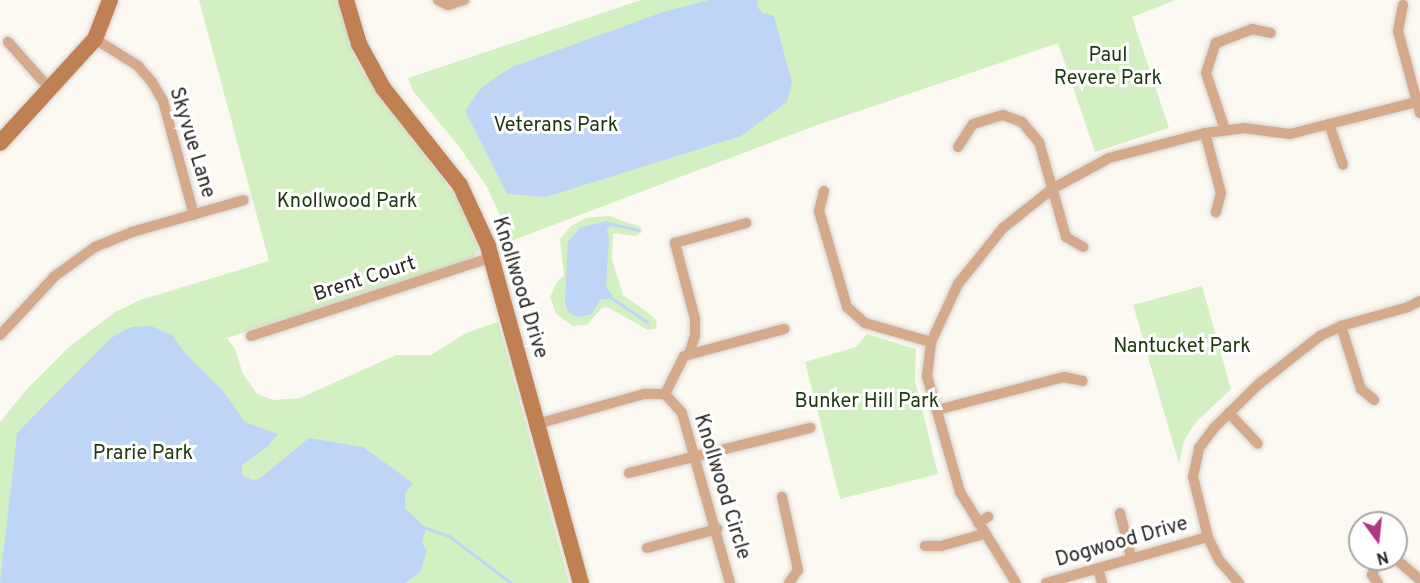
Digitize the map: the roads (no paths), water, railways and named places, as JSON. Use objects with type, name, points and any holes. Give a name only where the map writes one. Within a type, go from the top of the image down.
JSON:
[{"type":"street","points":[[0,143],[95,39],[110,0]]},
{"type":"street","name":"Knollwood Drive","points":[[346,0],[359,44],[384,88],[460,185],[492,257],[580,583]]},
{"type":"street","points":[[438,0],[448,5],[464,0]]},
{"type":"street","points":[[1403,5],[1398,31],[1420,113]]},
{"type":"street","points":[[1225,130],[1206,73],[1216,43],[1252,29],[1271,33]]},
{"type":"street","name":"Skyvue Lane","points":[[95,39],[138,66],[152,82],[163,101],[194,215]]},
{"type":"street","points":[[8,42],[50,89]]},
{"type":"street","points":[[1016,583],[960,492],[927,376],[931,342],[958,284],[1003,228],[1052,189],[1109,158],[1225,130],[1244,128],[1290,134],[1418,101]]},
{"type":"street","points":[[958,147],[973,124],[1003,115],[1022,122],[1039,142],[1066,237],[1083,247]]},
{"type":"street","points":[[1329,124],[1343,165]]},
{"type":"street","points":[[1206,133],[1221,193],[1216,212]]},
{"type":"street","points":[[824,191],[819,211],[847,307],[865,323],[931,342]]},
{"type":"street","points":[[0,334],[55,276],[95,247],[132,232],[244,201]]},
{"type":"street","points":[[689,354],[695,336],[695,319],[675,243],[746,223]]},
{"type":"street","name":"Brent Court","points":[[250,336],[492,257]]},
{"type":"street","points":[[1239,583],[1219,560],[1208,537],[1193,477],[1199,448],[1228,413],[1299,351],[1341,326],[1420,301]]},
{"type":"street","points":[[1341,326],[1361,389],[1374,400]]},
{"type":"street","points":[[537,424],[644,394],[665,394],[684,356],[784,328]]},
{"type":"street","points":[[937,410],[1064,377],[1083,381]]},
{"type":"street","name":"Knollwood Circle","points":[[665,394],[682,413],[717,529],[730,583]]},
{"type":"street","points":[[1228,413],[1258,444]]},
{"type":"street","points":[[628,473],[810,428]]},
{"type":"street","points":[[782,497],[798,570],[789,583]]},
{"type":"street","points":[[1120,513],[1131,557]]},
{"type":"street","points":[[978,523],[988,517]]},
{"type":"street","points":[[647,548],[717,529]]},
{"type":"street","points":[[925,546],[941,546],[984,534]]},
{"type":"street","name":"Dogwood Drive","points":[[1046,583],[1208,537]]},
{"type":"street","points":[[1098,569],[1102,583]]},
{"type":"street","points":[[1408,570],[1420,580]]},
{"type":"water","points":[[709,0],[758,0],[757,7],[763,13],[774,16],[792,82],[787,102],[741,136],[546,197],[507,194],[465,111],[481,88],[512,67],[663,12]]},
{"type":"water","points":[[608,221],[612,224],[607,230],[609,239],[606,286],[612,295],[609,299],[601,299],[592,314],[578,317],[568,312],[565,302],[568,242],[580,228]]},
{"type":"water","points":[[151,326],[172,335],[184,352],[224,392],[245,422],[278,434],[268,446],[242,465],[242,475],[252,480],[259,479],[309,438],[363,447],[413,483],[405,493],[405,508],[426,528],[422,542],[427,551],[420,572],[405,583],[0,583],[17,433],[111,338],[131,327]]},
{"type":"waterway","points":[[612,224],[638,230]]},
{"type":"waterway","points":[[610,297],[647,322]]},
{"type":"waterway","points":[[426,528],[449,536],[511,583]]},
{"type":"park label","name":"Paul Revere Park","points":[[1108,68]]},
{"type":"park label","name":"Veterans Park","points":[[556,126]]},
{"type":"park label","name":"Knollwood Park","points":[[347,202]]},
{"type":"park label","name":"Nantucket Park","points":[[1182,347]]},
{"type":"park label","name":"Bunker Hill Park","points":[[867,402]]},
{"type":"park label","name":"Prarie Park","points":[[143,454]]}]
